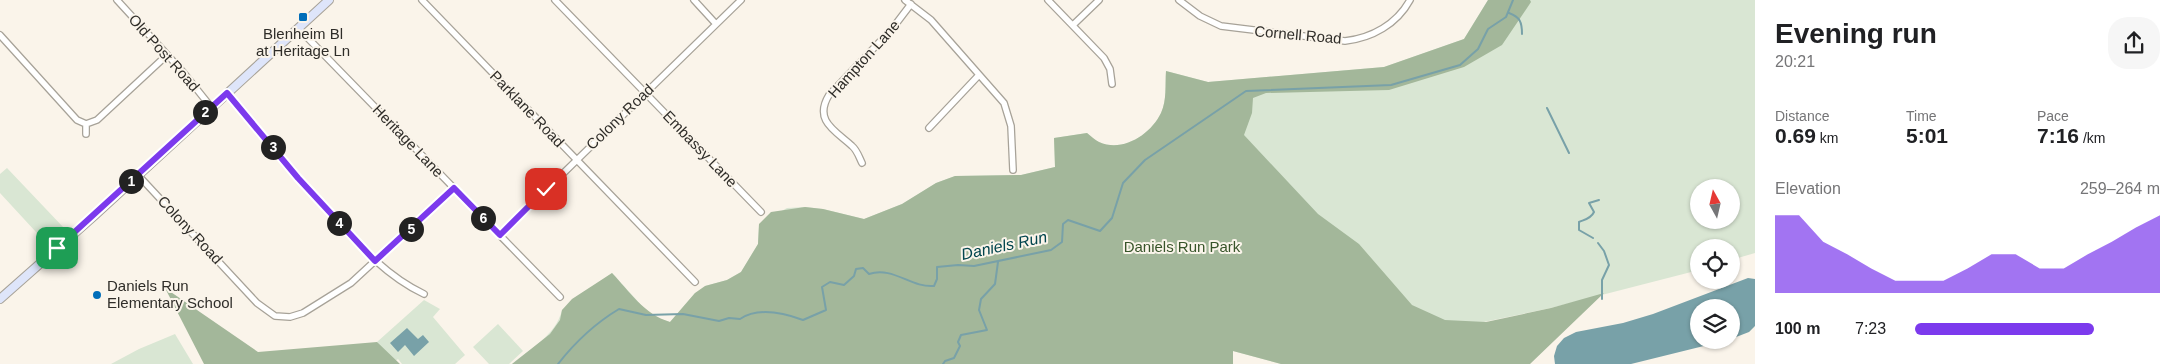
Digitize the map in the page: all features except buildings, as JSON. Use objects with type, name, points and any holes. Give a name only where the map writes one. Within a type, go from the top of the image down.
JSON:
[{"type":"main road","points":[[0,299],[329,0]]},
{"type":"street","name":"Old Post Road","points":[[117,0],[211,107]]},
{"type":"street","name":"Parklane Road","points":[[422,0],[695,282]]},
{"type":"street","name":"Embassy Lane","points":[[555,0],[761,212]]},
{"type":"street","points":[[694,0],[716,24]]},
{"type":"street","name":"Colony Road","points":[[500,235],[741,0]]},
{"type":"street","points":[[1048,0],[1104,58],[1110,69],[1112,84]]},
{"type":"street","points":[[1073,26],[1099,0]]},
{"type":"street","name":"Cornell Road","points":[[1179,0],[1200,16],[1221,26],[1336,41],[1364,38],[1380,30],[1395,20],[1410,0]]},
{"type":"street","points":[[908,2],[931,20],[1000,96],[1012,126],[1012,170]]},
{"type":"street","name":"Hampton Lane","points":[[862,163],[856,150],[828,126],[825,117],[825,104],[829,95],[892,29],[908,2]]},
{"type":"street","name":"Heritage Lane","points":[[298,28],[560,297]]},
{"type":"street","points":[[0,36],[77,120],[86,124],[97,120],[167,55]]},
{"type":"street","points":[[929,128],[979,74]]},
{"type":"street","points":[[227,93],[298,178],[375,261],[388,273],[424,294]]},
{"type":"street","points":[[86,124],[86,134]]},
{"type":"street","name":"Colony Road","points":[[138,174],[257,303],[276,316],[290,317],[303,313],[342,290],[454,188]]},
{"type":"green space","points":[[1488,0],[1755,0],[1755,253],[1740,257],[1740,239],[1690,239],[1690,272],[1551,308],[1281,364],[1233,351],[1233,364],[512,364],[549,334],[559,319],[562,310],[612,273],[643,307],[655,317],[670,322],[695,293],[705,290],[705,286],[727,280],[741,272],[758,244],[759,224],[787,208],[823,209],[864,219],[902,204],[936,183],[955,176],[1021,175],[1055,167],[1054,138],[1087,133],[1099,142],[1108,145],[1117,145],[1135,140],[1150,128],[1161,113],[1165,98],[1166,71],[1208,82],[1384,67],[1464,39]]},
{"type":"green space","name":"Daniels Run Park","points":[[1488,0],[1530,0],[1531,2],[1502,45],[1464,67],[1389,90],[1266,93],[1253,98],[1252,113],[1244,135],[1318,214],[1359,244],[1412,305],[1445,320],[1486,322],[1551,308],[1604,293],[1530,364],[1281,364],[1233,351],[1233,364],[512,364],[550,334],[560,320],[562,310],[572,299],[612,273],[631,295],[652,314],[670,322],[695,293],[705,286],[727,280],[741,272],[758,244],[759,224],[771,212],[805,207],[823,209],[864,219],[902,204],[936,183],[955,176],[1021,175],[1055,167],[1054,138],[1087,133],[1099,142],[1117,145],[1135,140],[1150,128],[1163,108],[1166,71],[1208,82],[1384,67],[1464,39]]},
{"type":"green space","points":[[7,168],[64,228],[47,244],[0,193],[0,174]]},
{"type":"green space","points":[[165,288],[258,352],[377,342],[400,364],[204,364]]},
{"type":"green space","points":[[424,300],[440,309],[433,317],[465,355],[455,364],[402,364],[398,359],[392,364],[377,342]]},
{"type":"green space","points":[[498,324],[523,351],[509,364],[489,364],[473,347]]},
{"type":"green space","points":[[175,334],[193,364],[111,364],[139,349]]},
{"type":"water","points":[[1748,278],[1755,279],[1755,326],[1749,332],[1740,336],[1740,299],[1693,299],[1719,289],[1740,289],[1740,281]]},
{"type":"water","points":[[1690,300],[1690,349],[1692,349],[1631,364],[1555,364],[1554,356],[1557,346],[1564,338],[1576,332],[1623,323]]},
{"type":"water","points":[[407,328],[418,339],[423,335],[429,342],[414,356],[405,345],[398,352],[390,343]]},
{"type":"waterway","name":"Daniels Run","points":[[558,364],[586,334],[619,309],[646,315],[683,314],[719,321],[729,318],[740,319],[755,313],[771,312],[803,320],[826,310],[822,287],[830,282],[844,285],[854,276],[856,269],[863,268],[869,274],[886,273],[918,284],[934,286],[937,279],[937,267],[974,266],[1051,250],[1062,242],[1063,224],[1068,220],[1100,231],[1112,218],[1123,183],[1145,160],[1246,91],[1391,85],[1460,65],[1478,49],[1488,29],[1506,17],[1513,0]]},
{"type":"waterway","points":[[1509,13],[1520,20],[1522,34]]},
{"type":"waterway","points":[[1547,108],[1569,153]]},
{"type":"waterway","points":[[1593,238],[1579,230],[1579,222],[1593,214],[1594,212],[1589,203],[1599,200]]},
{"type":"waterway","points":[[1598,243],[1604,251],[1609,265],[1602,280],[1602,299]]},
{"type":"waterway","points":[[943,364],[945,361],[954,358],[960,346],[958,342],[961,335],[987,330],[979,310],[981,299],[995,284],[998,262]]},
{"type":"place","name":"Blenheim Bl at Heritage Ln","points":[[303,17]]},
{"type":"place","name":"Daniels Run Elementary School","points":[[97,295]]},
{"type":"route","points":[[57,248],[227,93],[298,178],[375,261],[454,188],[500,235],[546,189]]}]
